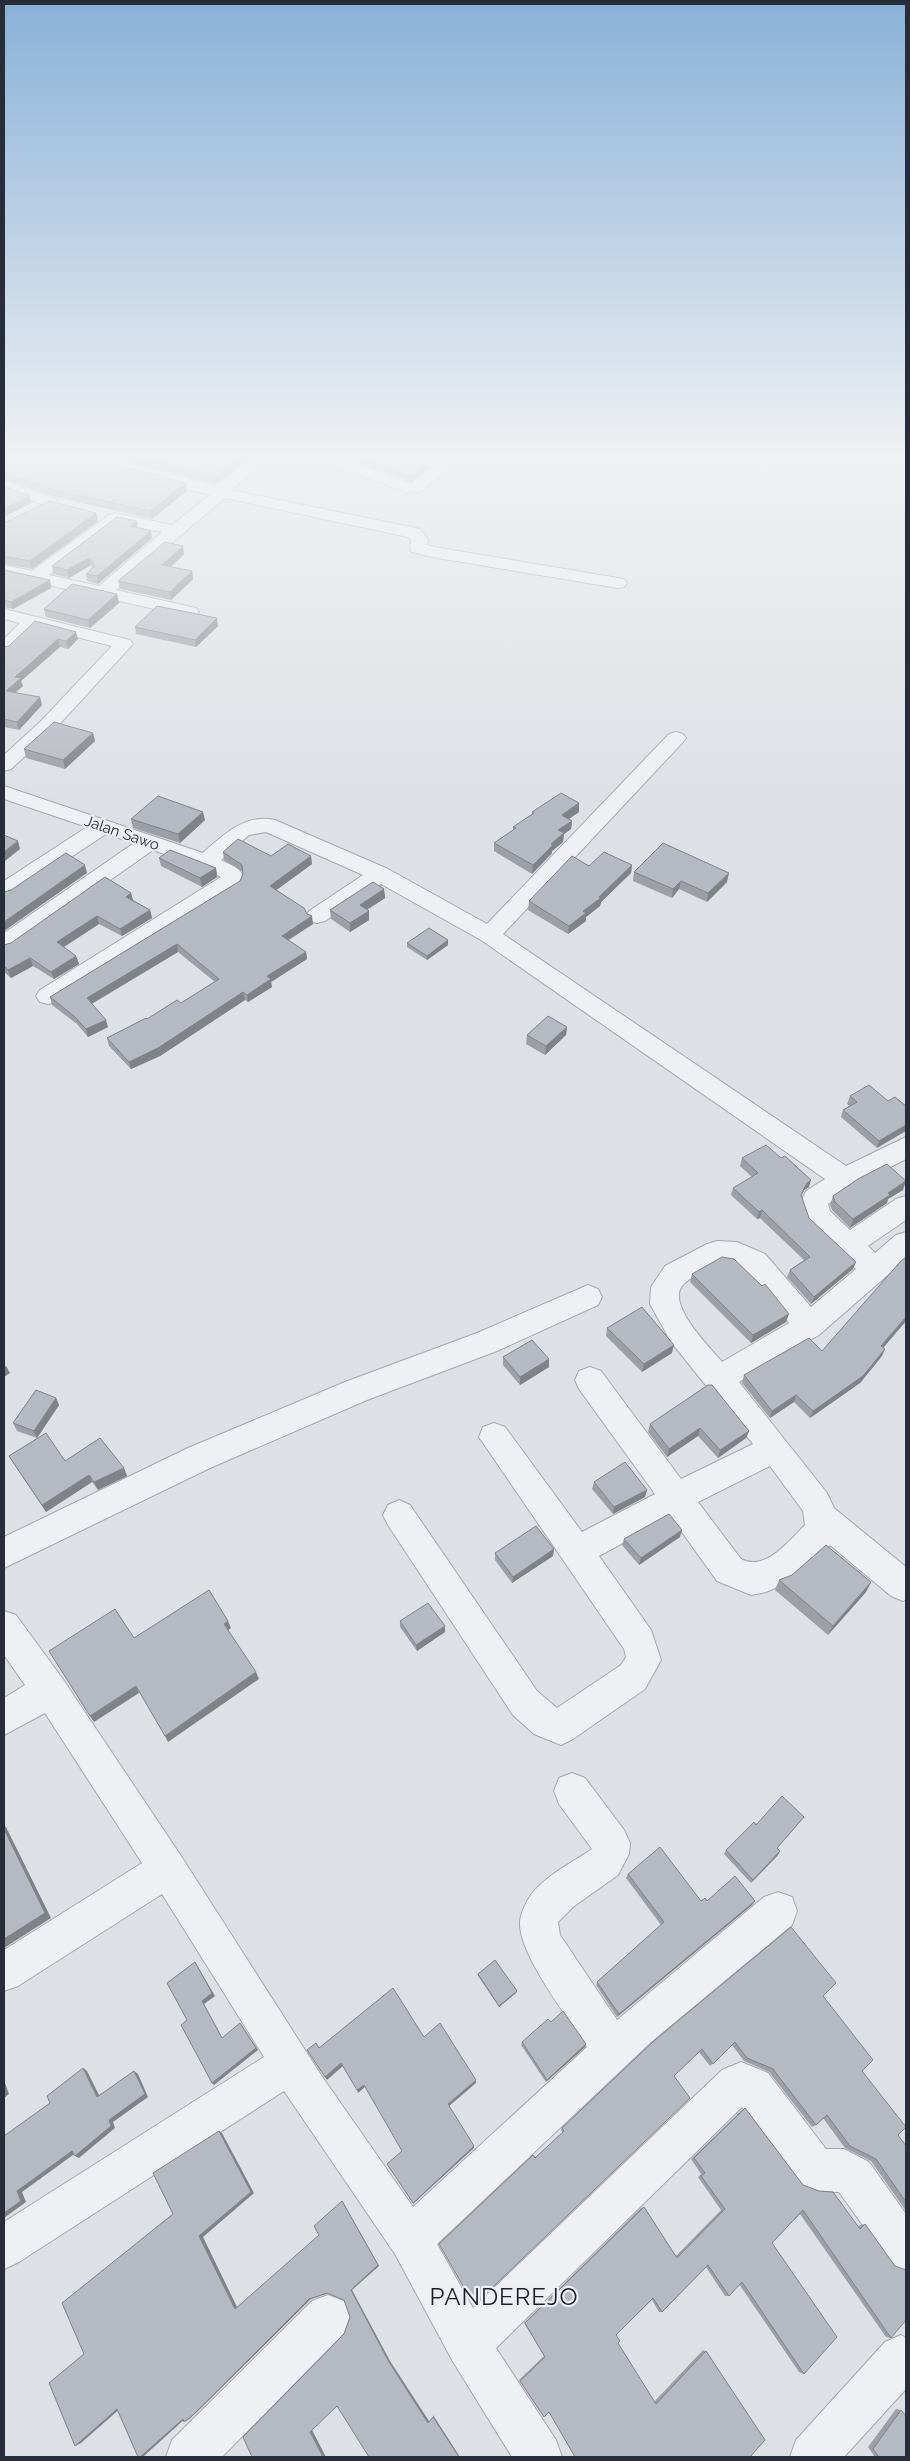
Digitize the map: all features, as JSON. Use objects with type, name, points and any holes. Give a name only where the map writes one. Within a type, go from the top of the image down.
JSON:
[{"type":"street","points":[[17,573],[190,612]]},
{"type":"street","points":[[35,577],[41,573]]},
{"type":"street","points":[[102,593],[125,573]]},
{"type":"street","points":[[557,573],[618,583]]},
{"type":"street","points":[[4,765],[48,725],[124,644],[6,614]]},
{"type":"street","points":[[4,649],[33,620]]},
{"type":"street","points":[[489,935],[676,738]]},
{"type":"street","name":"Jalan Sawo","points":[[4,792],[206,861],[232,874],[232,882],[48,996]]},
{"type":"street","points":[[4,891],[104,826]]},
{"type":"street","points":[[206,861],[242,830],[255,826],[268,826],[380,874],[489,935],[845,1179]]},
{"type":"street","points":[[4,944],[150,842]]},
{"type":"street","points":[[317,916],[380,874]]},
{"type":"street","points":[[875,1270],[818,1216],[814,1203],[816,1198],[845,1179],[906,1147]]},
{"type":"street","points":[[849,1245],[906,1206]]},
{"type":"street","points":[[719,1379],[809,1326],[906,1244]]},
{"type":"street","points":[[590,1380],[729,1570],[743,1578],[757,1579],[774,1573],[821,1532],[822,1518],[816,1503],[776,1450],[681,1333],[664,1304],[665,1287],[675,1274],[717,1252],[737,1253],[755,1262],[809,1326]]},
{"type":"street","points":[[4,1553],[199,1458],[356,1391],[487,1342],[588,1297]]},
{"type":"street","points":[[399,1515],[525,1703],[546,1722],[561,1727],[633,1677],[644,1660],[639,1642],[577,1551],[494,1437]]},
{"type":"street","points":[[577,1551],[675,1497],[750,1459],[776,1450]]},
{"type":"street","points":[[822,1518],[903,1585]]},
{"type":"street","points":[[4,1626],[50,1690],[168,1869],[291,2063],[306,2090],[410,2239],[468,2344],[538,2457]]},
{"type":"street","points":[[4,1718],[50,1690]]},
{"type":"street","points":[[572,1791],[612,1843],[610,1854],[605,1862],[551,1901],[540,1918],[540,1933],[543,1944],[613,2050]]},
{"type":"street","points":[[4,1972],[168,1869]]},
{"type":"street","points":[[410,2239],[613,2050],[778,1911]]},
{"type":"street","points":[[4,2247],[291,2063]]},
{"type":"street","points":[[468,2344],[736,2084],[741,2082],[753,2088],[815,2170],[826,2172],[836,2168],[845,2169],[854,2177],[906,2250]]},
{"type":"street","points":[[194,2455],[328,2317]]},
{"type":"street","points":[[813,2457],[904,2359]]},
{"type":"building","points":[[4,573],[17,573],[50,580],[11,602],[4,600]]},
{"type":"building","points":[[87,573],[101,573],[97,576],[86,574]]},
{"type":"building","points":[[128,573],[190,573],[170,592],[118,581]]},
{"type":"building","points":[[72,584],[117,594],[88,620],[44,609]]},
{"type":"building","points":[[157,606],[217,618],[195,640],[135,627]]},
{"type":"building","points":[[35,621],[76,632],[66,641],[58,639],[15,677],[21,678],[6,691],[40,697],[17,722],[4,719],[4,647],[9,646]]},
{"type":"building","points":[[54,722],[93,733],[63,760],[24,749]]},
{"type":"building","points":[[561,793],[579,803],[562,815],[572,821],[558,830],[564,833],[551,844],[553,845],[533,865],[494,843],[516,828],[513,827],[534,813],[532,812]]},
{"type":"building","points":[[158,796],[203,812],[178,834],[131,819]]},
{"type":"building","points":[[4,835],[18,841],[4,852]]},
{"type":"building","points":[[238,839],[271,856],[288,844],[311,856],[270,886],[304,908],[307,914],[312,916],[282,936],[306,952],[267,976],[271,979],[247,995],[243,992],[158,1048],[129,1062],[107,1038],[147,1019],[177,1000],[181,1003],[219,979],[177,944],[87,998],[106,1020],[86,1029],[74,1016],[50,997],[240,881],[243,874],[242,865],[223,852]]},
{"type":"building","points":[[663,843],[729,873],[708,893],[681,881],[673,889],[634,872]]},
{"type":"building","points":[[170,850],[216,868],[200,878],[159,858]]},
{"type":"building","points":[[604,852],[632,865],[599,897],[601,898],[583,911],[586,913],[569,926],[529,901],[572,856],[589,866]]},
{"type":"building","points":[[66,853],[85,865],[4,922],[4,892],[11,890]]},
{"type":"building","points":[[105,877],[131,893],[126,897],[150,910],[120,929],[97,916],[57,942],[76,956],[51,972],[30,958],[8,970],[4,966],[4,945],[11,943]]},
{"type":"building","points":[[373,882],[384,889],[360,905],[369,911],[350,923],[330,910]]},
{"type":"building","points":[[429,928],[448,940],[427,956],[407,943]]},
{"type":"building","points":[[548,1016],[567,1027],[546,1046],[527,1035]]},
{"type":"building","points":[[869,1085],[888,1101],[895,1097],[906,1106],[906,1125],[879,1141],[843,1110],[857,1102],[850,1096]]},
{"type":"building","points":[[766,1145],[781,1158],[785,1156],[811,1180],[807,1183],[801,1195],[809,1218],[856,1262],[814,1297],[790,1270],[810,1257],[762,1210],[759,1212],[733,1188],[758,1173],[742,1158]]},
{"type":"building","points":[[887,1164],[906,1181],[888,1193],[890,1195],[853,1219],[835,1202],[833,1196],[858,1179]]},
{"type":"building","points":[[722,1257],[734,1259],[762,1286],[765,1284],[789,1314],[753,1335],[692,1274]]},
{"type":"building","points":[[906,1257],[906,1317],[881,1346],[885,1349],[863,1376],[813,1411],[796,1395],[772,1411],[744,1375],[809,1338],[822,1351]]},
{"type":"building","points":[[642,1307],[674,1345],[644,1364],[607,1328]]},
{"type":"building","points":[[532,1340],[549,1359],[520,1377],[503,1357]]},
{"type":"building","points":[[708,1385],[712,1385],[749,1431],[720,1450],[700,1428],[669,1449],[650,1424]]},
{"type":"building","points":[[36,1390],[56,1398],[34,1431],[13,1423]]},
{"type":"building","points":[[46,1433],[65,1461],[100,1438],[124,1468],[94,1482],[89,1475],[42,1505],[9,1456]]},
{"type":"building","points":[[625,1462],[647,1490],[614,1507],[594,1482]]},
{"type":"building","points":[[669,1514],[682,1530],[641,1558],[624,1539]]},
{"type":"building","points":[[536,1526],[554,1549],[513,1577],[495,1553]]},
{"type":"building","points":[[826,1545],[871,1582],[833,1626],[779,1580],[792,1575]]},
{"type":"building","points":[[209,1590],[228,1621],[224,1624],[256,1672],[165,1736],[136,1686],[90,1716],[49,1651],[115,1609],[134,1638]]},
{"type":"building","points":[[428,1603],[445,1626],[416,1645],[400,1621]]},
{"type":"building","points":[[782,1796],[804,1817],[777,1848],[780,1851],[753,1880],[726,1850],[754,1822],[756,1825]]},
{"type":"building","points":[[4,1829],[45,1913],[4,1939]]},
{"type":"building","points":[[660,1847],[701,1901],[705,1898],[707,1901],[735,1876],[755,1901],[619,2014],[597,1982],[664,1922],[628,1874]]},
{"type":"building","points":[[791,1927],[836,1983],[823,1996],[873,2060],[862,2071],[906,2127],[898,2135],[906,2146],[906,2202],[876,2159],[850,2146],[827,2115],[816,2125],[773,2069],[747,2058],[735,2042],[713,2064],[702,2049],[674,2076],[690,2098],[474,2305],[439,2244],[533,2155],[535,2158],[564,2131],[562,2128],[655,2040]]},
{"type":"building","points":[[495,1960],[517,1991],[499,2006],[478,1974]]},
{"type":"building","points":[[195,1962],[212,1993],[202,2001],[222,2038],[240,2023],[256,2048],[212,2083],[181,2025],[187,2020],[167,1983]]},
{"type":"building","points":[[393,1988],[424,2037],[440,2023],[476,2080],[448,2104],[474,2146],[413,2203],[387,2164],[402,2151],[364,2085],[357,2090],[341,2063],[325,2077],[307,2050],[316,2043],[319,2048]]},
{"type":"building","points":[[563,2011],[586,2044],[547,2080],[522,2042],[548,2019],[551,2022]]},
{"type":"building","points":[[83,2068],[97,2097],[134,2071],[145,2094],[109,2120],[111,2126],[75,2156],[72,2151],[17,2191],[21,2201],[4,2213],[4,2136],[50,2103],[47,2096]]},
{"type":"building","points":[[745,2108],[803,2185],[819,2191],[833,2192],[860,2229],[865,2224],[895,2266],[906,2270],[906,2320],[891,2338],[803,2210],[772,2243],[837,2337],[804,2374],[742,2282],[729,2296],[708,2265],[662,2312],[653,2298],[616,2335],[620,2341],[618,2343],[656,2404],[706,2351],[765,2440],[750,2457],[575,2457],[549,2412],[544,2417],[520,2381],[545,2357],[525,2323],[644,2207],[677,2258],[725,2209],[701,2176],[705,2173],[694,2158]]},
{"type":"building","points":[[219,2131],[251,2192],[199,2236],[235,2309],[319,2235],[314,2226],[342,2201],[378,2265],[351,2290],[389,2362],[428,2423],[433,2417],[459,2457],[369,2457],[337,2406],[310,2432],[323,2457],[252,2457],[243,2437],[344,2334],[350,2317],[344,2300],[327,2293],[309,2299],[193,2415],[184,2422],[183,2419],[140,2457],[138,2457],[117,2409],[75,2446],[49,2383],[84,2354],[62,2303],[173,2214],[153,2173]]},
{"type":"building","points":[[901,2410],[906,2416],[906,2457],[879,2457],[873,2449]]},
{"type":"district","name":"PANDEREJO","points":[[504,2296]]}]
